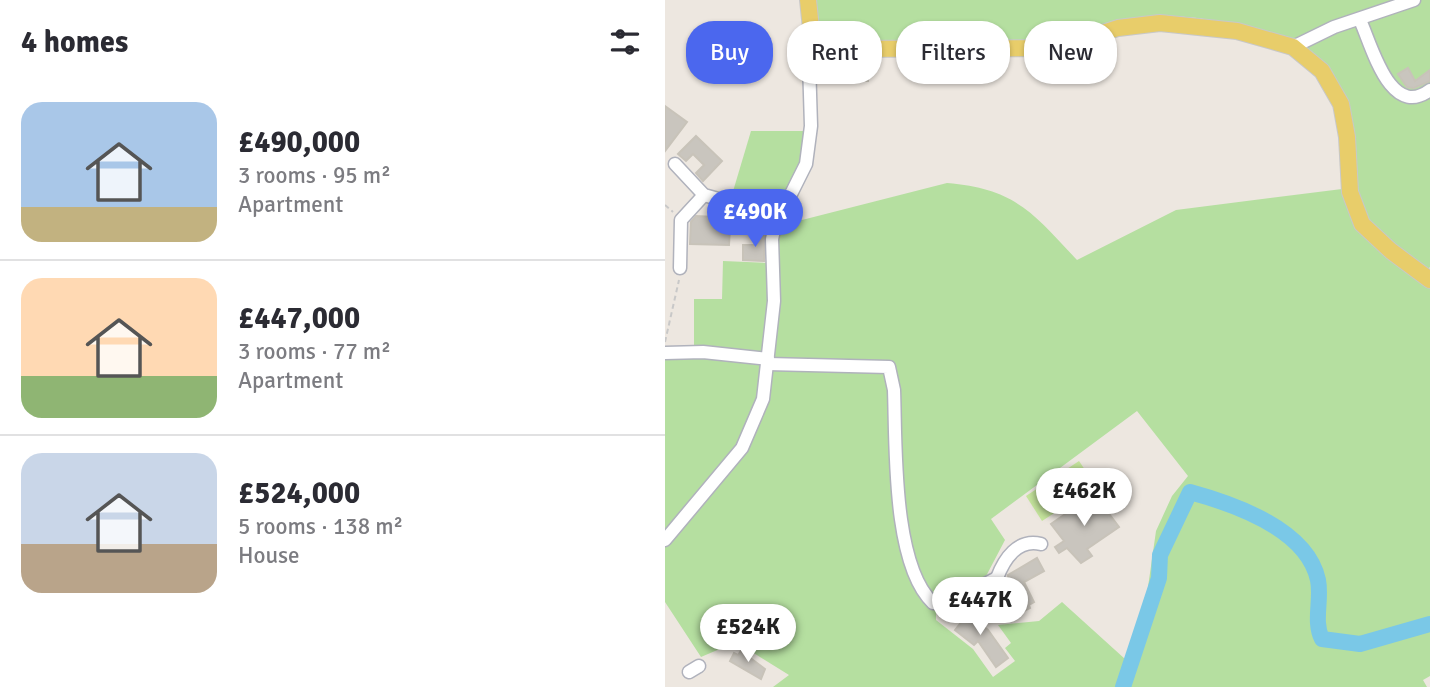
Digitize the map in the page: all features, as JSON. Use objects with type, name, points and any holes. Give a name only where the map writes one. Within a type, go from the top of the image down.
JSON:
[{"type":"main road","points":[[808,0],[809,21]]},
{"type":"main road","points":[[882,49],[1037,49],[1073,43],[1118,28],[1160,23],[1237,32],[1293,47],[1322,71],[1341,104],[1347,137],[1350,192],[1362,224],[1391,251],[1430,280]]},
{"type":"street","points":[[1293,47],[1333,27],[1414,0]]},
{"type":"street","points":[[1360,20],[1384,77],[1394,91],[1406,98],[1427,96]]},
{"type":"street","points":[[665,540],[732,461],[750,435],[763,399],[773,300],[777,221],[806,164],[811,127],[810,84]]},
{"type":"street","points":[[675,164],[704,195],[777,221]]},
{"type":"street","points":[[680,268],[681,220],[704,195]]},
{"type":"street","points":[[734,221],[777,221]]},
{"type":"street","points":[[665,353],[703,352],[768,361],[889,368],[894,390],[903,530],[922,590],[933,603],[946,604],[997,578],[1005,559],[1012,552],[1026,543],[1041,544]]},
{"type":"street","points":[[997,578],[1008,598]]},
{"type":"path","points":[[665,342],[680,268]]},
{"type":"green space","points":[[816,0],[1430,0],[1430,267],[1426,272],[1375,228],[1361,207],[1325,66],[1261,36],[1219,22],[1197,18],[1149,18],[1117,24],[1117,21],[1024,21],[1024,43],[1010,44],[1010,21],[896,21],[896,43],[882,43],[882,21],[816,19]]},
{"type":"green space","points":[[751,131],[805,131],[801,167],[776,212],[731,198]]},
{"type":"green space","points":[[947,183],[990,191],[1021,206],[1048,229],[1077,260],[1176,210],[1342,189],[1354,222],[1364,235],[1387,257],[1430,287],[1430,676],[1423,680],[1427,687],[773,687],[789,675],[736,642],[701,657],[665,602],[665,547],[744,455],[770,393],[771,368],[884,371],[888,375],[900,532],[929,606],[936,610],[936,620],[973,649],[993,677],[1015,661],[1005,648],[1011,643],[998,625],[1039,621],[1062,602],[1125,659],[1146,601],[1156,531],[1172,496],[1188,476],[1137,411],[991,519],[1005,540],[984,580],[946,599],[937,600],[924,583],[908,526],[900,455],[895,367],[887,360],[869,363],[776,359],[772,354],[776,241],[784,219],[798,221]]},
{"type":"green space","points":[[723,261],[768,263],[770,294],[764,350],[758,354],[694,349],[694,299],[722,299]]},
{"type":"green space","points":[[665,356],[759,363],[764,376],[748,431],[665,534]]},
{"type":"green space","points":[[1079,461],[1096,486],[1042,521],[1026,496]]},
{"type":"building","points":[[1408,68],[1415,81],[1430,70],[1430,81],[1414,88],[1407,87],[1398,74]]},
{"type":"building","points":[[665,106],[687,122],[665,151]]},
{"type":"building","points":[[696,136],[722,161],[703,181],[696,173],[704,165],[693,154],[686,161],[678,154]]},
{"type":"building","points":[[715,210],[730,211],[725,221],[730,228],[729,245],[690,244],[691,222],[696,216],[715,217]]},
{"type":"building","points":[[756,232],[764,234],[764,261],[743,260],[743,245],[755,245]]},
{"type":"building","points":[[1094,494],[1119,527],[1087,549],[1092,556],[1081,563],[1067,548],[1059,553],[1055,547],[1064,541],[1051,524]]},
{"type":"building","points":[[1037,558],[1044,571],[1024,582],[1034,602],[1029,605],[1030,608],[1006,620],[1003,614],[1026,602],[1014,580],[1009,582],[1008,575]]},
{"type":"building","points":[[959,607],[988,630],[1008,658],[996,667],[978,641],[974,645],[955,630],[963,620],[951,611]]},
{"type":"building","points":[[741,651],[765,669],[761,679],[730,661],[734,653],[738,655]]},
{"type":"waterway","points":[[1123,687],[1159,578],[1160,555],[1190,492],[1266,521],[1300,546],[1311,562],[1318,580],[1318,625],[1322,639],[1360,644],[1430,624]]}]
